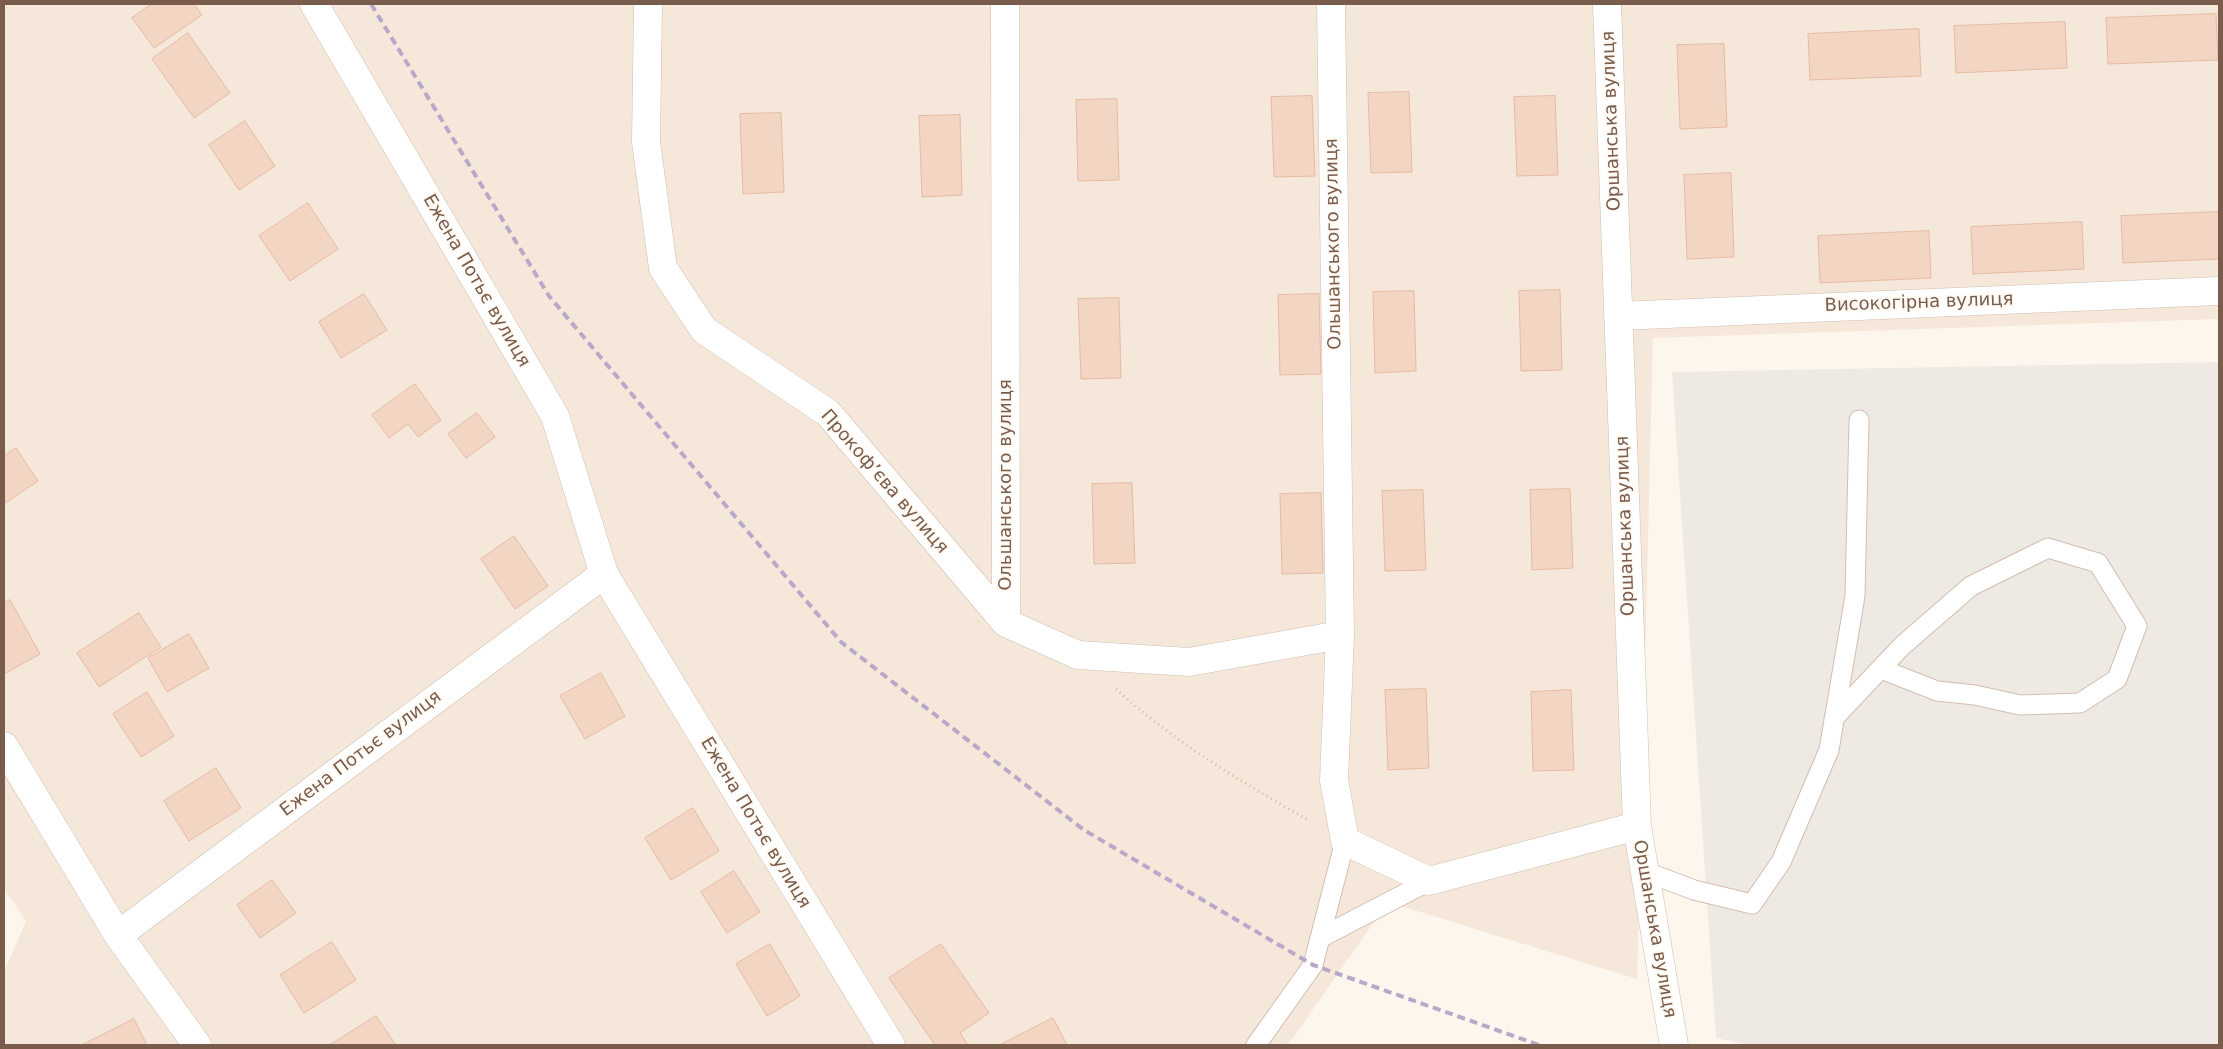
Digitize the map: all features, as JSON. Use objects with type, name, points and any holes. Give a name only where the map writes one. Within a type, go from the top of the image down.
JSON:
[{"type":"street","name":"Ежена Потьє вулиця","points":[[314,4],[555,416],[604,574],[891,1045]]},
{"type":"street","name":"Прокоф’єва вулиця","points":[[648,4],[646,142],[663,268],[704,330],[828,413],[1006,623]]},
{"type":"street","name":"Ольшанського вулиця","points":[[1004,4],[1006,623]]},
{"type":"street","name":"Ольшанського вулиця","points":[[1331,4],[1340,634],[1334,780],[1345,842]]},
{"type":"street","name":"Оршанська вулиця","points":[[1607,4],[1636,826],[1674,1045]]},
{"type":"street","name":"Високогірна вулиця","points":[[1618,316],[2219,291]]},
{"type":"street","name":"Ежена Потьє вулиця","points":[[118,934],[604,574]]},
{"type":"street","points":[[1006,623],[1078,655],[1189,662],[1340,634]]},
{"type":"street","points":[[4,746],[118,934],[197,1045]]},
{"type":"street","points":[[1345,842],[1429,881],[1636,826]]},
{"type":"lane","points":[[1644,871],[1694,890],[1752,904],[1782,862],[1829,750],[1854,596],[1859,420]]},
{"type":"lane","points":[[1834,718],[1881,668],[1902,646],[1971,586],[2048,548],[2098,563],[2137,626],[2117,679],[2080,703],[2020,705],[1975,695],[1937,691],[1881,668]]},
{"type":"lane","points":[[1256,1045],[1313,965],[1345,842]]},
{"type":"lane","points":[[1320,938],[1429,881]]},
{"type":"path","points":[[1115,688],[1137,709],[1245,784],[1345,842]]},
{"type":"shaded area","points":[[4,4],[2219,4],[2219,319],[1653,338],[1637,979],[1388,902],[1288,1045],[4,1045],[4,972],[26,921],[4,889]]},
{"type":"shaded area","points":[[2219,362],[2219,1045],[1750,1045],[1716,1038],[1672,372]]},
{"type":"building","points":[[152,4],[194,4],[202,15],[154,48],[132,18]]},
{"type":"building","points":[[2216,14],[2218,60],[2108,64],[2106,18]]},
{"type":"building","points":[[2065,22],[2067,68],[1956,73],[1954,26]]},
{"type":"building","points":[[1919,29],[1921,76],[1810,80],[1808,34]]},
{"type":"building","points":[[188,33],[230,93],[194,118],[152,59]]},
{"type":"building","points":[[1724,44],[1727,127],[1680,129],[1677,45]]},
{"type":"building","points":[[1409,92],[1412,172],[1371,173],[1368,93]]},
{"type":"building","points":[[1312,96],[1315,176],[1274,177],[1271,97]]},
{"type":"building","points":[[1555,96],[1558,175],[1517,176],[1514,97]]},
{"type":"building","points":[[1117,99],[1119,180],[1078,181],[1076,100]]},
{"type":"building","points":[[781,113],[784,192],[743,194],[740,114]]},
{"type":"building","points":[[960,115],[962,195],[922,197],[919,116]]},
{"type":"building","points":[[245,121],[275,166],[239,190],[209,145]]},
{"type":"building","points":[[1731,173],[1734,257],[1687,259],[1684,175]]},
{"type":"building","points":[[308,203],[338,249],[290,281],[259,236]]},
{"type":"building","points":[[2219,212],[2219,259],[2123,263],[2121,216]]},
{"type":"building","points":[[2082,222],[2084,269],[1973,274],[1971,227]]},
{"type":"building","points":[[1929,231],[1931,278],[1820,283],[1818,236]]},
{"type":"building","points":[[1560,290],[1562,370],[1521,371],[1519,291]]},
{"type":"building","points":[[1414,291],[1416,371],[1375,373],[1373,292]]},
{"type":"building","points":[[364,294],[387,330],[341,358],[319,322]]},
{"type":"building","points":[[1319,294],[1321,374],[1280,375],[1278,295]]},
{"type":"building","points":[[1119,298],[1121,378],[1081,379],[1078,299]]},
{"type":"building","points":[[415,384],[441,420],[418,437],[408,424],[389,438],[372,415]]},
{"type":"building","points":[[477,413],[495,437],[466,458],[448,434]]},
{"type":"building","points":[[16,448],[38,481],[4,504],[4,456]]},
{"type":"building","points":[[1132,483],[1135,563],[1094,564],[1092,484]]},
{"type":"building","points":[[1570,489],[1573,568],[1532,570],[1530,490]]},
{"type":"building","points":[[1423,490],[1426,570],[1385,571],[1382,491]]},
{"type":"building","points":[[1321,493],[1323,573],[1282,574],[1280,494]]},
{"type":"building","points":[[514,536],[548,586],[515,609],[481,559]]},
{"type":"building","points":[[10,600],[40,654],[4,674],[4,603]]},
{"type":"building","points":[[139,613],[161,647],[99,687],[77,653]]},
{"type":"building","points":[[189,634],[209,668],[167,692],[148,658]]},
{"type":"building","points":[[601,673],[625,716],[585,739],[560,696]]},
{"type":"building","points":[[1426,689],[1429,768],[1388,770],[1385,690]]},
{"type":"building","points":[[1571,690],[1574,770],[1533,771],[1531,692]]},
{"type":"building","points":[[147,692],[174,736],[141,757],[113,714]]},
{"type":"building","points":[[216,768],[241,808],[189,841],[164,801]]},
{"type":"building","points":[[693,808],[719,851],[671,880],[645,838]]},
{"type":"building","points":[[734,871],[760,912],[727,933],[701,892]]},
{"type":"building","points":[[272,880],[296,913],[260,938],[237,905]]},
{"type":"building","points":[[332,942],[356,980],[304,1013],[280,975]]},
{"type":"building","points":[[770,944],[800,996],[767,1016],[736,964]]},
{"type":"building","points":[[941,944],[989,1013],[960,1033],[968,1045],[935,1045],[889,978]]},
{"type":"building","points":[[376,1016],[396,1045],[330,1045]]},
{"type":"building","points":[[1053,1018],[1067,1045],[1000,1045]]},
{"type":"building","points":[[134,1019],[147,1045],[82,1045]]},
{"type":"railway","points":[[371,4],[549,296],[841,642],[1084,830],[1313,965],[1539,1045]]}]
